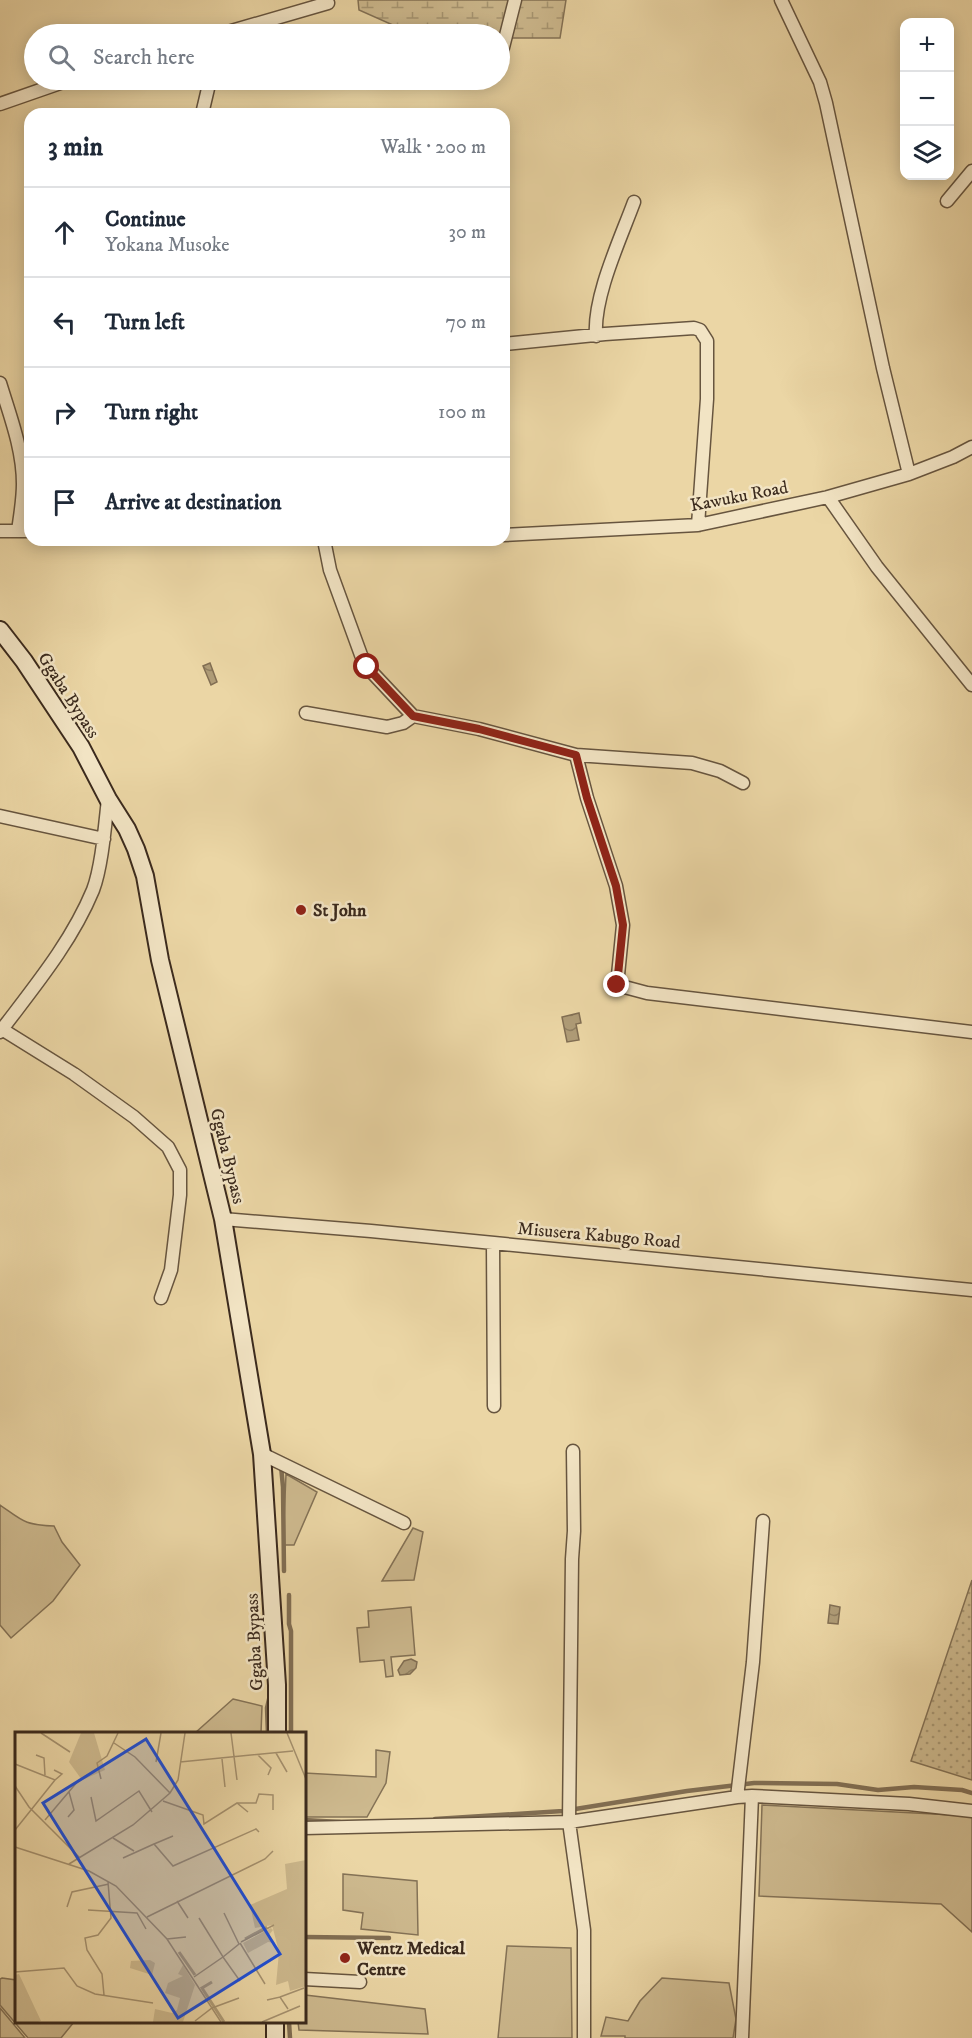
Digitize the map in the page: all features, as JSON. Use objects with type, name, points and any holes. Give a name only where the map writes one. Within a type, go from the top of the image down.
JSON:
[{"type":"street","points":[[509,24],[515,0]]},
{"type":"street","points":[[781,0],[820,82],[826,103],[878,346],[909,474]]},
{"type":"street","points":[[256,24],[328,3]]},
{"type":"street","points":[[0,104],[40,90]]},
{"type":"street","points":[[203,108],[208,90]]},
{"type":"street","points":[[947,201],[972,171]]},
{"type":"street","points":[[596,336],[596,316],[606,280],[634,202]]},
{"type":"street","points":[[510,343],[694,328],[700,330],[707,341],[707,399],[698,525]]},
{"type":"street","points":[[0,383],[21,458],[24,531],[0,531]]},
{"type":"street","name":"Kawuku Road","points":[[510,536],[698,525],[828,497],[909,474],[972,447]]},
{"type":"street","points":[[828,497],[877,567],[972,685]]},
{"type":"street","points":[[325,546],[330,570],[361,656],[367,667],[413,716],[479,729],[576,755],[692,763],[720,771],[742,783]]},
{"type":"street","name":"Ggaba Bypass","points":[[0,630],[24,661],[81,747],[136,849],[145,876],[160,960],[223,1220],[262,1454],[277,1685],[277,1732]]},
{"type":"street","points":[[306,713],[387,727],[396,726],[413,716]]},
{"type":"street","points":[[576,755],[587,798],[616,886],[623,925],[617,985],[647,993],[972,1032]]},
{"type":"street","points":[[108,800],[104,839],[93,888],[63,949],[1,1029],[74,1074],[134,1118],[168,1147],[180,1170],[180,1195],[171,1270],[161,1298]]},
{"type":"street","points":[[0,816],[104,839]]},
{"type":"street","name":"Misusera Kabugo Road","points":[[223,1220],[371,1231],[972,1290]]},
{"type":"street","points":[[493,1243],[494,1406]]},
{"type":"street","points":[[573,1451],[574,1532],[569,1822],[584,1930],[584,2038]]},
{"type":"street","points":[[262,1454],[404,1523]]},
{"type":"street","points":[[737,1797],[753,1662],[763,1521]]},
{"type":"street","points":[[306,1827],[569,1822],[752,1796],[909,1804],[972,1811]]},
{"type":"street","points":[[742,2038],[752,1796]]},
{"type":"street","points":[[306,1979],[360,1982]]},
{"type":"green space","points":[[358,0],[566,0],[560,38],[510,38],[510,24],[390,24],[359,10]]},
{"type":"green space","points":[[286,1474],[317,1492],[294,1545],[283,1545]]},
{"type":"green space","points":[[0,1505],[24,1521],[36,1525],[54,1526],[62,1542],[80,1565],[53,1601],[11,1638],[0,1625]]},
{"type":"green space","points":[[413,1528],[423,1532],[414,1580],[382,1581]]},
{"type":"green space","points":[[972,1580],[972,1780],[911,1761]]},
{"type":"green space","points":[[411,1607],[415,1655],[391,1657],[393,1676],[386,1677],[384,1660],[360,1662],[357,1628],[369,1627],[368,1611]]},
{"type":"green space","points":[[233,1699],[262,1706],[261,1732],[196,1732]]},
{"type":"green space","points":[[376,1750],[390,1752],[386,1783],[367,1817],[306,1817],[306,1773],[376,1777]]},
{"type":"green space","points":[[762,1805],[972,1816],[972,1932],[941,1904],[759,1896]]},
{"type":"green space","points":[[343,1874],[417,1881],[418,1935],[361,1929],[363,1913],[343,1910]]},
{"type":"green space","points":[[507,1946],[571,1948],[572,2038],[498,2038]]},
{"type":"green space","points":[[662,1978],[729,1983],[736,2019],[733,2038],[601,2036],[606,2017],[628,2021],[640,2001]]},
{"type":"green space","points":[[0,1979],[15,1980],[15,2023],[0,2005]]},
{"type":"green space","points":[[306,1995],[425,2009],[428,2034],[299,2030],[298,2023],[306,2023]]},
{"type":"green space","points":[[0,2008],[25,2038],[0,2038]]},
{"type":"green space","points":[[15,2023],[73,2023],[61,2038],[28,2038]]},
{"type":"water","points":[[210,663],[217,682],[211,685],[203,666]]},
{"type":"water","points":[[579,1013],[581,1023],[576,1024],[579,1040],[567,1042],[562,1017]]},
{"type":"water","points":[[830,1605],[840,1607],[838,1624],[828,1623]]},
{"type":"water","points":[[411,1659],[417,1662],[416,1668],[410,1674],[400,1675],[398,1670],[404,1661]]},
{"type":"waterway","points":[[281,1466],[284,1571]]},
{"type":"waterway","points":[[289,1595],[291,1732]]},
{"type":"waterway","points":[[268,1732],[267,1708],[270,1695]]},
{"type":"waterway","points":[[435,1819],[563,1811],[687,1791],[754,1783],[837,1784],[878,1790],[914,1787],[962,1790],[972,1793]]},
{"type":"waterway","points":[[306,1820],[340,1822]]},
{"type":"waterway","points":[[306,1937],[389,1938]]},
{"type":"waterway","points":[[289,2023],[290,2038]]},
{"type":"place","name":"St John","points":[[301,910]]},
{"type":"place","name":"Wentz Medical Centre","points":[[345,1958]]},
{"type":"route","points":[[367,667],[413,716],[479,729],[576,755],[587,798],[616,886],[623,925],[617,985]]}]
